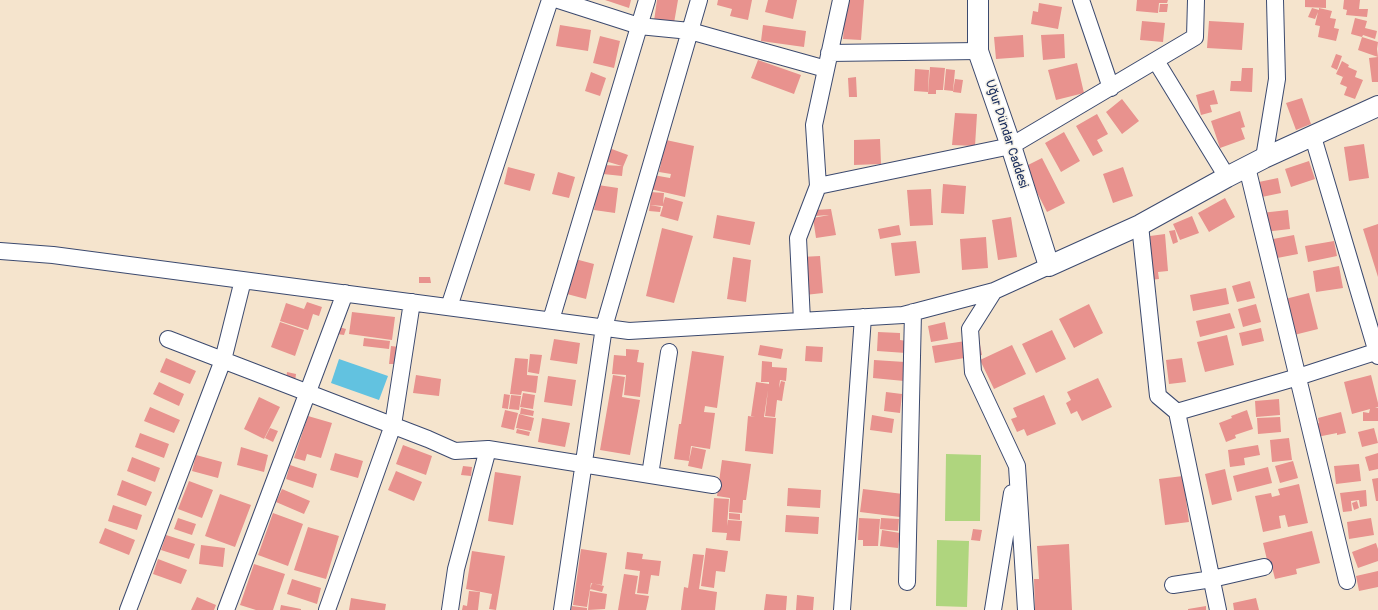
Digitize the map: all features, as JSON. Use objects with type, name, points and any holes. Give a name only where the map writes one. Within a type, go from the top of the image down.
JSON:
[{"type":"street","points":[[449,307],[550,0]]},
{"type":"street","points":[[558,0],[639,26],[690,31],[826,69]]},
{"type":"street","points":[[551,320],[647,0]]},
{"type":"street","points":[[562,610],[604,327],[699,0]]},
{"type":"street","points":[[802,321],[798,238],[818,186],[814,125],[841,0]]},
{"type":"street","name":"Uğur Dündar Caddesi","points":[[978,0],[978,51],[1011,146],[1048,266]]},
{"type":"street","points":[[1081,0],[1111,88]]},
{"type":"street","points":[[818,186],[1011,146],[1195,38],[1196,0]]},
{"type":"street","points":[[1275,0],[1277,78],[1256,163],[1298,377],[1347,581]]},
{"type":"street","points":[[829,53],[978,51]]},
{"type":"street","points":[[1156,61],[1227,177]]},
{"type":"street","points":[[0,251],[53,255],[629,331],[903,315],[994,291],[1140,225],[1227,177],[1378,106]]},
{"type":"street","points":[[1177,412],[1377,353],[1313,137]]},
{"type":"street","points":[[1140,225],[1158,396],[1177,412],[1218,610]]},
{"type":"street","points":[[128,610],[223,360],[243,280]]},
{"type":"street","points":[[994,291],[970,330],[973,372],[1017,466],[1026,610]]},
{"type":"street","points":[[226,610],[345,293]]},
{"type":"street","points":[[327,610],[392,425],[412,302]]},
{"type":"street","points":[[907,582],[913,312]]},
{"type":"street","points":[[842,610],[863,317]]},
{"type":"street","points":[[168,340],[307,392],[455,451],[488,449],[713,485]]},
{"type":"street","points":[[650,475],[669,352]]},
{"type":"street","points":[[450,610],[456,569],[488,449]]},
{"type":"street","points":[[993,610],[1017,466]]},
{"type":"street","points":[[1173,585],[1212,579],[1264,567]]},
{"type":"green space","points":[[946,454],[981,455],[980,521],[945,521]]},
{"type":"green space","points":[[937,540],[969,541],[967,607],[936,606]]},
{"type":"water","points":[[339,359],[388,376],[379,400],[331,383]]},
{"type":"building","points":[[605,0],[631,0],[629,8]]},
{"type":"building","points":[[657,0],[678,0],[674,23],[654,21]]},
{"type":"building","points":[[718,0],[752,0],[748,20],[730,16],[732,9],[717,5]]},
{"type":"building","points":[[768,0],[797,0],[793,19],[765,12]]},
{"type":"building","points":[[846,0],[864,0],[861,40],[843,39]]},
{"type":"building","points":[[1137,0],[1168,0],[1167,3],[1159,3],[1158,13],[1136,11]]},
{"type":"building","points":[[1305,0],[1326,0],[1326,8],[1305,7]]},
{"type":"building","points":[[1344,0],[1360,0],[1359,9],[1368,9],[1367,17],[1346,15],[1347,10],[1343,9]]},
{"type":"building","points":[[1039,3],[1062,7],[1058,29],[1031,24],[1033,11],[1038,12]]},
{"type":"building","points":[[1160,4],[1168,4],[1167,12],[1159,12]]},
{"type":"building","points":[[1312,8],[1332,11],[1330,18],[1336,19],[1334,28],[1339,29],[1336,41],[1318,37],[1320,26],[1315,25],[1318,12],[1315,19],[1308,17]]},
{"type":"building","points":[[1355,18],[1367,21],[1365,28],[1377,31],[1375,39],[1363,35],[1362,37],[1351,34]]},
{"type":"building","points":[[1142,21],[1165,23],[1163,42],[1140,40]]},
{"type":"building","points":[[1209,21],[1244,23],[1242,50],[1207,48]]},
{"type":"building","points":[[560,25],[591,30],[588,51],[556,46]]},
{"type":"building","points":[[763,25],[806,31],[804,47],[761,41]]},
{"type":"building","points":[[1064,34],[1065,58],[1043,60],[1041,35]]},
{"type":"building","points":[[1023,35],[1024,57],[996,59],[994,37]]},
{"type":"building","points":[[600,36],[620,41],[614,68],[593,63]]},
{"type":"building","points":[[1362,37],[1378,42],[1378,57],[1358,50]]},
{"type":"building","points":[[1336,54],[1342,56],[1337,70],[1331,67]]},
{"type":"building","points":[[1378,57],[1378,82],[1372,82],[1369,58]]},
{"type":"building","points":[[758,60],[801,75],[794,94],[751,78]]},
{"type":"building","points":[[1342,61],[1349,65],[1348,67],[1357,71],[1355,77],[1363,80],[1355,99],[1344,95],[1347,87],[1340,84],[1343,77],[1336,74]]},
{"type":"building","points":[[1077,63],[1084,93],[1056,100],[1048,70]]},
{"type":"building","points":[[930,67],[945,68],[943,90],[936,90],[936,94],[928,94]]},
{"type":"building","points":[[1242,68],[1253,68],[1252,92],[1230,91],[1231,81],[1241,81]]},
{"type":"building","points":[[915,69],[929,70],[928,92],[914,91]]},
{"type":"building","points":[[946,69],[955,70],[953,91],[944,90]]},
{"type":"building","points":[[591,72],[606,78],[600,96],[585,91]]},
{"type":"building","points":[[856,77],[857,97],[849,97],[848,78]]},
{"type":"building","points":[[955,79],[963,80],[961,93],[953,92]]},
{"type":"building","points":[[1214,90],[1218,104],[1210,105],[1212,112],[1201,115],[1196,95]]},
{"type":"building","points":[[1302,98],[1311,124],[1296,130],[1286,103]]},
{"type":"building","points":[[1122,99],[1139,121],[1122,134],[1106,112]]},
{"type":"building","points":[[1240,111],[1245,127],[1241,128],[1245,139],[1220,148],[1211,121]]},
{"type":"building","points":[[955,113],[977,114],[975,146],[952,145]]},
{"type":"building","points":[[1097,114],[1108,134],[1097,140],[1103,151],[1093,156],[1076,126]]},
{"type":"building","points":[[1064,132],[1080,161],[1061,172],[1045,143]]},
{"type":"building","points":[[880,139],[881,164],[854,165],[854,140]]},
{"type":"building","points":[[666,140],[694,146],[685,197],[650,189],[653,175],[670,178],[671,174],[659,172]]},
{"type":"building","points":[[1364,144],[1369,178],[1349,181],[1344,147]]},
{"type":"building","points":[[609,148],[628,155],[623,167],[622,176],[603,174],[604,165],[622,166],[605,161]]},
{"type":"building","points":[[1042,158],[1065,203],[1047,212],[1024,167]]},
{"type":"building","points":[[1309,161],[1315,179],[1291,187],[1285,169]]},
{"type":"building","points":[[508,167],[535,174],[530,191],[504,184]]},
{"type":"building","points":[[1123,167],[1133,196],[1113,203],[1103,174]]},
{"type":"building","points":[[558,172],[575,177],[569,198],[552,194]]},
{"type":"building","points":[[1278,178],[1281,193],[1257,198],[1254,183]]},
{"type":"building","points":[[943,184],[966,186],[964,214],[941,213]]},
{"type":"building","points":[[598,185],[618,188],[615,213],[594,210]]},
{"type":"building","points":[[931,189],[933,225],[910,226],[907,190]]},
{"type":"building","points":[[651,192],[664,193],[663,204],[665,197],[683,202],[678,221],[660,216],[663,206],[650,205]]},
{"type":"building","points":[[1225,198],[1235,217],[1209,232],[1198,213]]},
{"type":"building","points":[[650,205],[661,207],[660,212],[649,211]]},
{"type":"building","points":[[831,209],[836,235],[816,238],[813,218],[829,215],[815,216],[815,210]]},
{"type":"building","points":[[1288,210],[1290,229],[1264,232],[1261,213]]},
{"type":"building","points":[[717,215],[755,222],[750,245],[713,238]]},
{"type":"building","points":[[1192,216],[1199,233],[1180,240],[1173,224]]},
{"type":"building","points":[[1011,217],[1017,257],[998,260],[992,220]]},
{"type":"building","points":[[1378,224],[1378,277],[1363,229]]},
{"type":"building","points":[[899,225],[901,235],[880,239],[878,229]]},
{"type":"building","points":[[662,228],[693,236],[674,303],[646,296]]},
{"type":"building","points":[[1175,230],[1178,242],[1173,244],[1169,231]]},
{"type":"building","points":[[1165,234],[1168,271],[1158,272],[1159,279],[1150,280],[1152,267],[1150,236]]},
{"type":"building","points":[[1294,235],[1298,254],[1272,259],[1268,240]]},
{"type":"building","points":[[986,237],[988,268],[962,270],[960,239]]},
{"type":"building","points":[[916,241],[920,273],[895,276],[891,243]]},
{"type":"building","points":[[1334,241],[1337,256],[1308,262],[1305,246]]},
{"type":"building","points":[[820,256],[823,293],[805,295],[801,257]]},
{"type":"building","points":[[733,257],[751,260],[746,302],[727,299]]},
{"type":"building","points":[[575,259],[594,264],[586,299],[567,294]]},
{"type":"building","points":[[1339,266],[1343,288],[1316,292],[1313,271]]},
{"type":"building","points":[[419,277],[430,277],[431,283],[419,283]]},
{"type":"building","points":[[1250,281],[1255,298],[1237,302],[1232,286]]},
{"type":"building","points":[[1226,288],[1229,304],[1193,311],[1190,295]]},
{"type":"building","points":[[1309,293],[1318,329],[1294,335],[1285,299]]},
{"type":"building","points":[[307,302],[322,307],[319,316],[313,314],[308,330],[280,321],[286,303],[304,309]]},
{"type":"building","points":[[1089,304],[1103,333],[1074,348],[1059,319]]},
{"type":"building","points":[[1256,304],[1261,322],[1243,327],[1238,309]]},
{"type":"building","points":[[352,312],[395,317],[392,340],[349,334]]},
{"type":"building","points":[[1230,313],[1235,328],[1200,337],[1196,321]]},
{"type":"building","points":[[280,322],[304,330],[295,356],[271,347]]},
{"type":"building","points":[[945,322],[948,339],[931,342],[928,326]]},
{"type":"building","points":[[339,327],[346,329],[344,335],[337,334]]},
{"type":"building","points":[[1261,328],[1264,341],[1242,346],[1239,333]]},
{"type":"building","points":[[1052,330],[1066,359],[1036,373],[1022,344]]},
{"type":"building","points":[[878,332],[900,333],[900,340],[907,341],[906,353],[877,351]]},
{"type":"building","points":[[1227,335],[1234,365],[1205,372],[1197,342]]},
{"type":"building","points":[[364,338],[390,341],[389,349],[363,346]]},
{"type":"building","points":[[554,339],[580,343],[577,364],[550,360]]},
{"type":"building","points":[[979,339],[982,355],[935,363],[932,346]]},
{"type":"building","points":[[760,345],[783,349],[781,359],[758,355]]},
{"type":"building","points":[[1012,345],[1026,374],[994,389],[980,360]]},
{"type":"building","points":[[391,346],[399,347],[397,364],[389,364]]},
{"type":"building","points":[[806,346],[823,347],[822,362],[805,361]]},
{"type":"building","points":[[626,349],[639,350],[637,362],[644,363],[640,397],[624,395],[626,375],[612,374],[614,355],[626,356]]},
{"type":"building","points":[[692,351],[724,356],[717,408],[705,406],[704,412],[715,413],[710,449],[691,446],[689,461],[674,459]]},
{"type":"building","points":[[530,354],[542,355],[539,374],[528,372]]},
{"type":"building","points":[[166,358],[196,371],[190,384],[160,372]]},
{"type":"building","points":[[515,358],[528,359],[527,375],[538,376],[536,393],[522,391],[521,395],[510,394]]},
{"type":"building","points":[[1182,358],[1186,382],[1169,384],[1166,360]]},
{"type":"building","points":[[874,360],[905,362],[904,381],[873,378]]},
{"type":"building","points":[[762,361],[772,362],[772,367],[787,368],[786,381],[780,380],[779,388],[781,381],[785,382],[782,401],[777,400],[775,417],[765,416],[768,390],[764,417],[776,418],[773,454],[745,451],[748,416],[755,417],[751,416],[756,382],[769,384],[769,382],[761,382]]},
{"type":"building","points":[[287,372],[296,374],[295,382],[286,380]]},
{"type":"building","points":[[416,375],[441,379],[439,396],[413,393]]},
{"type":"building","points":[[613,375],[625,377],[622,397],[640,400],[630,455],[600,450]]},
{"type":"building","points":[[1371,375],[1378,403],[1378,407],[1375,408],[1378,408],[1378,421],[1363,421],[1363,412],[1369,413],[1370,409],[1352,414],[1344,382]]},
{"type":"building","points":[[548,376],[576,380],[572,406],[544,402]]},
{"type":"building","points":[[1098,378],[1112,407],[1082,421],[1077,411],[1071,414],[1066,403],[1071,400],[1067,392]]},
{"type":"building","points":[[159,382],[184,394],[179,406],[153,394]]},
{"type":"building","points":[[886,392],[902,394],[900,413],[884,411]]},
{"type":"building","points":[[523,393],[535,395],[533,409],[520,407]]},
{"type":"building","points":[[504,394],[510,395],[508,409],[502,408]]},
{"type":"building","points":[[511,395],[521,396],[519,410],[509,409]]},
{"type":"building","points":[[1044,395],[1056,424],[1027,436],[1024,429],[1017,432],[1011,419],[1017,417],[1013,408]]},
{"type":"building","points":[[259,397],[280,407],[264,439],[244,429]]},
{"type":"building","points":[[1279,399],[1280,415],[1256,417],[1255,401]]},
{"type":"building","points":[[150,407],[180,420],[174,433],[144,421]]},
{"type":"building","points":[[521,408],[534,411],[533,416],[520,414]]},
{"type":"building","points":[[505,410],[518,413],[514,430],[501,427]]},
{"type":"building","points":[[1247,410],[1253,429],[1235,435],[1236,438],[1226,442],[1219,423],[1232,418],[1231,416]]},
{"type":"building","points":[[1341,412],[1346,433],[1337,435],[1337,433],[1317,437],[1314,425],[1319,423],[1318,418]]},
{"type":"building","points":[[519,414],[534,418],[531,431],[516,428]]},
{"type":"building","points":[[872,415],[894,419],[892,433],[870,430]]},
{"type":"building","points":[[308,416],[332,423],[321,458],[307,454],[305,461],[294,458]]},
{"type":"building","points":[[1280,417],[1281,432],[1258,434],[1257,418]]},
{"type":"building","points":[[542,418],[570,423],[565,447],[538,442]]},
{"type":"building","points":[[270,428],[278,431],[273,442],[265,438]]},
{"type":"building","points":[[1374,428],[1378,443],[1362,447],[1358,432]]},
{"type":"building","points":[[517,429],[530,432],[529,436],[516,433]]},
{"type":"building","points":[[140,433],[169,444],[164,458],[135,447]]},
{"type":"building","points":[[1289,438],[1292,460],[1272,462],[1270,440]]},
{"type":"building","points":[[403,445],[432,456],[426,475],[396,464]]},
{"type":"building","points":[[1258,445],[1260,455],[1244,458],[1245,465],[1230,467],[1228,450]]},
{"type":"building","points":[[241,447],[268,455],[264,472],[237,465]]},
{"type":"building","points":[[692,447],[706,450],[702,469],[688,466]]},
{"type":"building","points":[[335,453],[363,461],[358,478],[330,470]]},
{"type":"building","points":[[1378,453],[1378,469],[1369,471],[1365,457]]},
{"type":"building","points":[[196,455],[222,462],[218,478],[192,471]]},
{"type":"building","points":[[132,457],[160,468],[155,482],[127,471]]},
{"type":"building","points":[[722,460],[751,464],[746,500],[743,500],[742,513],[729,512],[730,498],[717,496]]},
{"type":"building","points":[[1293,461],[1298,478],[1280,483],[1275,466]]},
{"type":"building","points":[[1359,464],[1361,481],[1336,484],[1334,466]]},
{"type":"building","points":[[290,465],[317,474],[313,488],[286,479]]},
{"type":"building","points":[[463,466],[472,467],[471,476],[461,475]]},
{"type":"building","points":[[1268,467],[1272,483],[1237,492],[1233,476]]},
{"type":"building","points":[[1225,469],[1232,500],[1212,505],[1205,474]]},
{"type":"building","points":[[396,471],[422,482],[414,501],[388,490]]},
{"type":"building","points":[[495,472],[521,476],[513,525],[488,521]]},
{"type":"building","points":[[1183,476],[1189,522],[1165,525],[1159,479]]},
{"type":"building","points":[[1378,478],[1378,501],[1376,501],[1372,479]]},
{"type":"building","points":[[122,480],[152,492],[146,506],[117,495]]},
{"type":"building","points":[[189,481],[213,490],[202,518],[178,509]]},
{"type":"building","points":[[1299,484],[1308,523],[1288,527],[1285,515],[1279,516],[1281,528],[1263,532],[1255,496],[1271,493],[1272,497],[1280,495],[1278,489]]},
{"type":"building","points":[[788,488],[821,490],[820,508],[787,506]]},
{"type":"building","points":[[282,489],[310,501],[304,514],[276,502]]},
{"type":"building","points":[[863,489],[903,494],[900,517],[860,512]]},
{"type":"building","points":[[1366,490],[1367,506],[1360,507],[1359,500],[1351,501],[1352,511],[1343,512],[1340,493]]},
{"type":"building","points":[[220,494],[251,505],[235,547],[205,536]]},
{"type":"building","points":[[714,498],[729,499],[727,526],[728,520],[742,521],[740,541],[726,540],[727,533],[712,532]]},
{"type":"building","points":[[1357,501],[1359,508],[1354,510],[1352,503]]},
{"type":"building","points":[[113,505],[142,515],[137,530],[108,521]]},
{"type":"building","points":[[273,513],[303,524],[288,566],[258,555]]},
{"type":"building","points":[[729,513],[740,514],[740,520],[729,519]]},
{"type":"building","points":[[786,515],[819,517],[818,534],[785,532]]},
{"type":"building","points":[[178,518],[196,524],[192,535],[174,529]]},
{"type":"building","points":[[859,518],[880,519],[878,546],[863,546],[863,540],[858,540]]},
{"type":"building","points":[[881,518],[899,519],[898,531],[880,529]]},
{"type":"building","points":[[1371,518],[1374,535],[1349,539],[1347,522]]},
{"type":"building","points":[[308,527],[339,536],[326,579],[294,570]]},
{"type":"building","points":[[105,528],[135,540],[129,555],[99,543]]},
{"type":"building","points":[[973,529],[982,530],[980,541],[971,540]]},
{"type":"building","points":[[882,530],[900,533],[898,548],[880,546]]},
{"type":"building","points":[[1312,531],[1320,563],[1296,569],[1297,574],[1275,579],[1271,563],[1268,564],[1263,543]]},
{"type":"building","points":[[166,535],[195,544],[189,559],[161,550]]},
{"type":"building","points":[[1376,543],[1378,549],[1378,561],[1358,568],[1352,552]]},
{"type":"building","points":[[1069,544],[1072,610],[1035,610],[1034,579],[1039,579],[1037,546]]},
{"type":"building","points":[[201,545],[225,548],[223,567],[199,564]]},
{"type":"building","points":[[706,548],[728,551],[725,572],[716,571],[714,588],[701,586]]},
{"type":"building","points":[[581,549],[607,553],[602,585],[591,583],[587,607],[573,605]]},
{"type":"building","points":[[472,551],[505,556],[496,610],[489,609],[492,594],[466,589]]},
{"type":"building","points":[[627,552],[643,554],[642,559],[661,561],[659,576],[651,575],[648,594],[637,593],[640,571],[625,569]]},
{"type":"building","points":[[693,554],[704,555],[699,589],[717,592],[715,610],[681,610],[684,587],[688,588]]},
{"type":"building","points":[[158,559],[187,570],[181,584],[153,574]]},
{"type":"building","points":[[254,564],[285,574],[273,610],[256,610],[240,605]]},
{"type":"building","points":[[1378,571],[1378,587],[1359,591],[1356,576]]},
{"type":"building","points":[[624,574],[638,576],[635,594],[649,596],[646,610],[618,610]]},
{"type":"building","points":[[292,579],[321,588],[317,604],[287,594]]},
{"type":"building","points":[[592,583],[604,586],[602,592],[590,589]]},
{"type":"building","points":[[469,591],[480,592],[478,610],[462,610],[463,605],[467,606]]},
{"type":"building","points":[[590,591],[607,594],[605,609],[588,610]]},
{"type":"building","points":[[766,594],[787,596],[786,610],[764,610]]},
{"type":"building","points":[[797,595],[814,597],[813,610],[796,610]]},
{"type":"building","points":[[197,597],[216,605],[214,610],[191,610]]},
{"type":"building","points":[[351,598],[386,604],[385,610],[349,610]]},
{"type":"building","points":[[1256,598],[1259,610],[1234,610],[1233,603]]},
{"type":"building","points":[[281,605],[301,609],[301,610],[280,610]]},
{"type":"building","points":[[572,606],[587,608],[587,610],[571,610]]},
{"type":"building","points":[[1206,606],[1206,610],[1188,610],[1188,609]]}]
